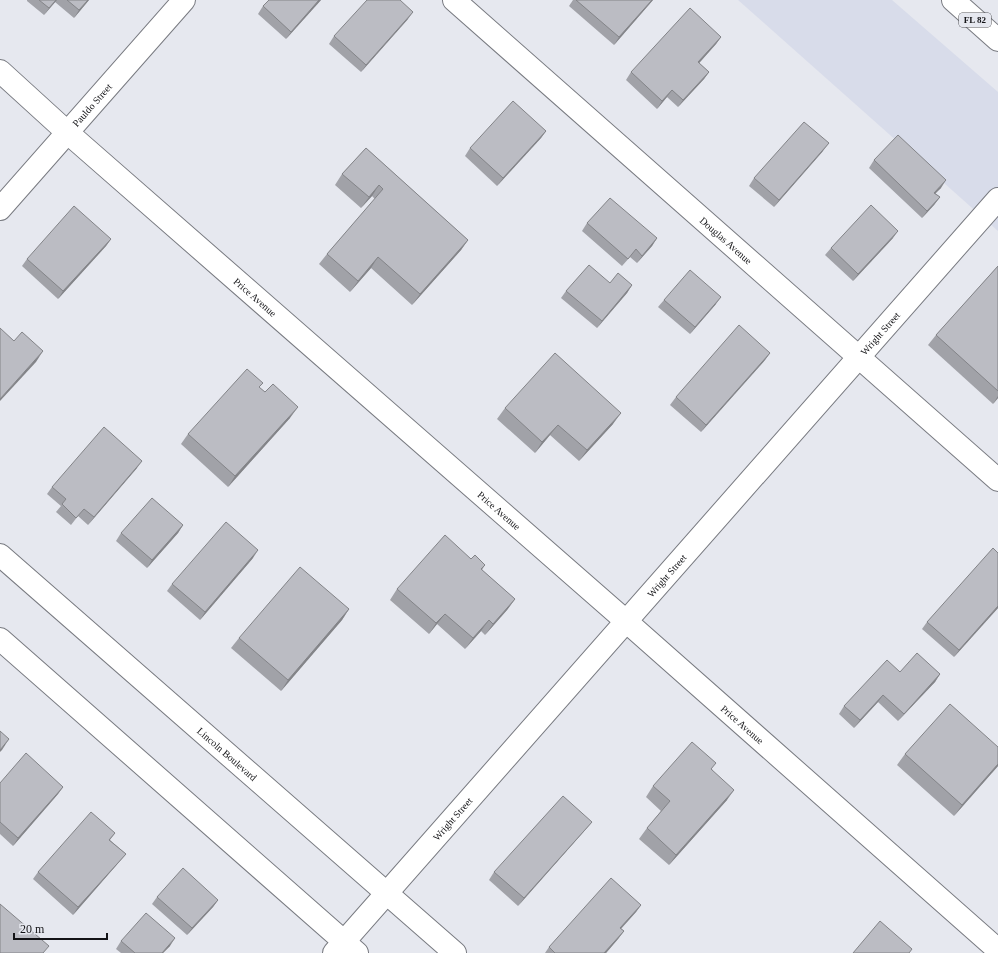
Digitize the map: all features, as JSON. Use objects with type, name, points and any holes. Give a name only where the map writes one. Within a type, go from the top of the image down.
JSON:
[{"type":"street","name":"Pauldo Street","points":[[0,209],[184,0]]},
{"type":"street","name":"Douglas Avenue","points":[[454,0],[998,480]]},
{"type":"street","name":"FL 82","points":[[953,0],[998,40]]},
{"type":"street","name":"Price Avenue","points":[[0,71],[68,133],[998,950]]},
{"type":"street","name":"Wright Street","points":[[345,949],[386,894],[998,199]]},
{"type":"street","name":"Lincoln Boulevard","points":[[0,555],[386,894],[456,953]]},
{"type":"street","points":[[0,639],[345,949]]},
{"type":"shaded area","points":[[738,0],[892,0],[998,92],[998,231]]},
{"type":"building","points":[[39,0],[56,0],[49,8]]},
{"type":"building","points":[[67,0],[88,0],[79,10]]},
{"type":"building","points":[[269,0],[319,0],[291,32],[263,6]]},
{"type":"building","points":[[367,0],[400,0],[413,12],[366,65],[334,36]]},
{"type":"building","points":[[576,0],[652,0],[619,37]]},
{"type":"building","points":[[690,8],[721,37],[698,62],[709,72],[683,100],[672,90],[662,101],[631,72]]},
{"type":"building","points":[[513,101],[546,131],[503,178],[470,148]]},
{"type":"building","points":[[804,122],[829,143],[779,200],[754,178]]},
{"type":"building","points":[[898,135],[946,180],[934,193],[940,197],[927,211],[874,160]]},
{"type":"building","points":[[366,148],[468,240],[420,294],[378,257],[358,281],[327,254],[383,189],[379,185],[369,197],[342,174]]},
{"type":"building","points":[[610,198],[657,238],[642,256],[636,249],[628,259],[587,223]]},
{"type":"building","points":[[871,205],[898,231],[858,274],[831,248]]},
{"type":"building","points":[[74,206],[111,239],[63,291],[27,259]]},
{"type":"building","points":[[589,265],[610,283],[618,273],[632,285],[602,321],[566,291]]},
{"type":"building","points":[[998,266],[998,391],[936,335]]},
{"type":"building","points":[[690,270],[721,297],[695,327],[664,300]]},
{"type":"building","points":[[739,325],[770,353],[706,425],[676,397]]},
{"type":"building","points":[[0,328],[14,341],[22,332],[43,351],[0,399]]},
{"type":"building","points":[[555,353],[621,413],[587,450],[558,425],[542,442],[505,408]]},
{"type":"building","points":[[247,369],[263,383],[259,387],[265,392],[273,384],[298,407],[235,476],[188,434]]},
{"type":"building","points":[[104,427],[142,461],[94,517],[84,509],[76,518],[62,504],[66,499],[52,487]]},
{"type":"building","points":[[152,498],[183,525],[152,560],[121,533]]},
{"type":"building","points":[[226,522],[258,550],[205,612],[172,584]]},
{"type":"building","points":[[445,535],[471,559],[475,555],[485,565],[481,569],[515,599],[493,624],[489,620],[473,638],[445,614],[436,623],[397,589]]},
{"type":"building","points":[[993,548],[998,553],[998,606],[959,650],[927,622]]},
{"type":"building","points":[[300,567],[349,609],[288,680],[239,638]]},
{"type":"building","points":[[917,653],[940,674],[904,714],[883,695],[860,720],[844,706],[887,660],[900,672]]},
{"type":"building","points":[[950,704],[998,747],[998,764],[962,805],[905,754]]},
{"type":"building","points":[[0,731],[9,739],[0,750]]},
{"type":"building","points":[[692,742],[716,763],[711,769],[734,790],[676,855],[647,828],[670,801],[653,786]]},
{"type":"building","points":[[26,753],[63,787],[18,838],[0,822],[0,783]]},
{"type":"building","points":[[563,796],[592,822],[524,898],[494,872]]},
{"type":"building","points":[[91,812],[115,833],[109,840],[126,854],[78,907],[38,872]]},
{"type":"building","points":[[183,868],[218,900],[192,928],[157,897]]},
{"type":"building","points":[[611,878],[641,905],[620,928],[624,931],[604,953],[555,953],[549,947]]},
{"type":"building","points":[[0,904],[49,946],[43,953],[0,953]]},
{"type":"building","points":[[146,913],[175,938],[162,953],[135,953],[121,941]]},
{"type":"building","points":[[880,921],[912,949],[909,953],[853,953]]}]
